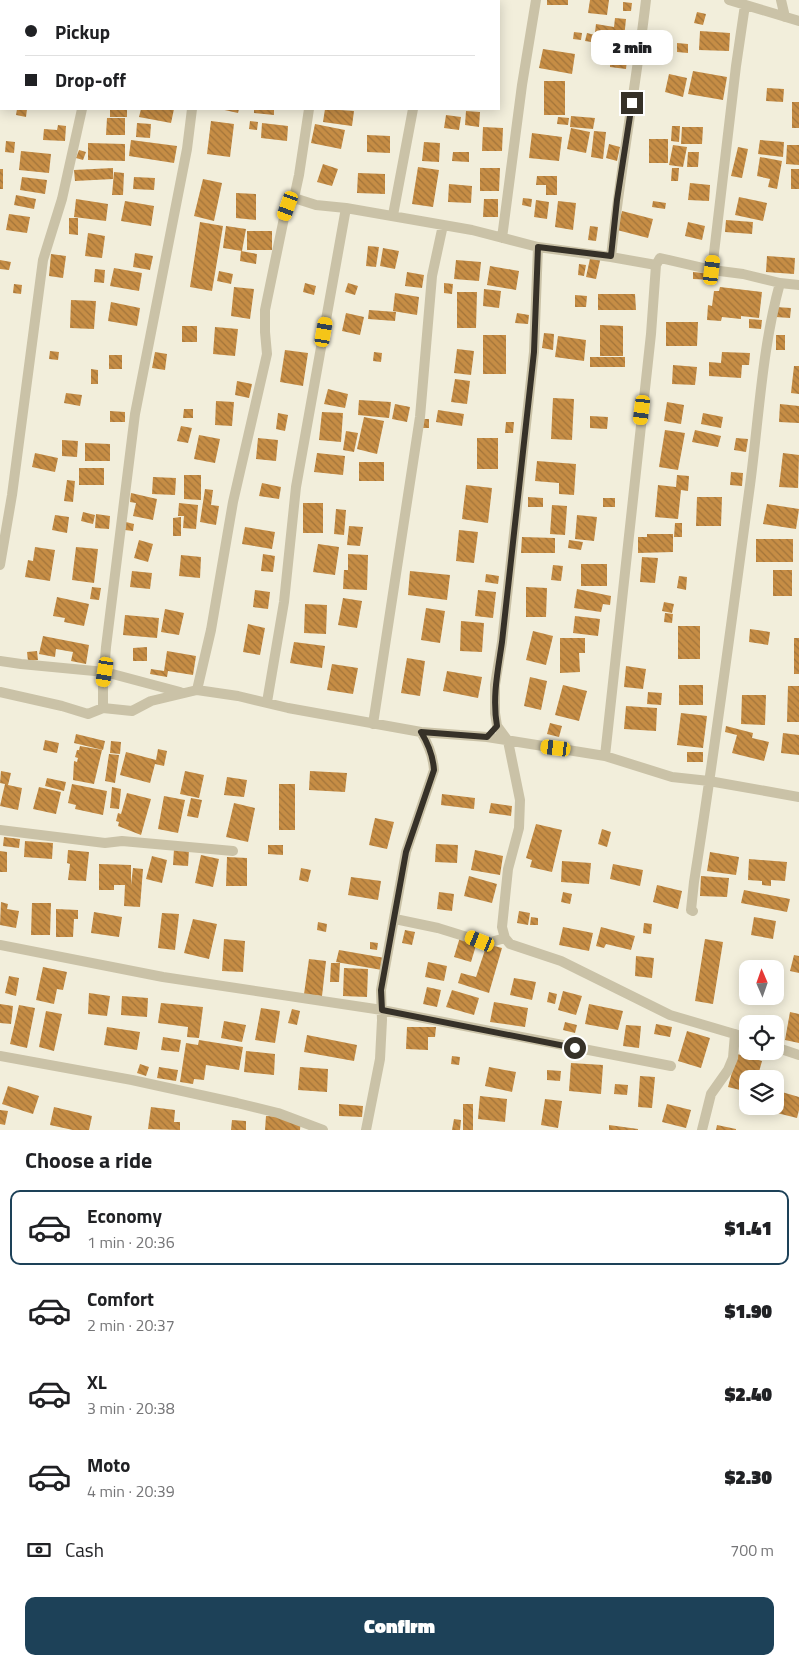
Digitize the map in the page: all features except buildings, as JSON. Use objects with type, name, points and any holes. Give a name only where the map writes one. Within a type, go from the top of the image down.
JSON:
[{"type":"street","points":[[502,238],[522,86],[536,0]]},
{"type":"street","points":[[611,256],[617,200],[640,55],[646,0]]},
{"type":"street","points":[[729,0],[799,21]]},
{"type":"street","points":[[781,0],[785,18]]},
{"type":"street","points":[[712,270],[745,5]]},
{"type":"street","points":[[0,565],[12,494],[43,260],[62,199],[82,110]]},
{"type":"street","points":[[103,708],[102,685],[105,672],[106,647],[135,414],[187,149],[192,110]]},
{"type":"street","points":[[197,690],[211,630],[233,502],[267,354],[266,310],[284,218],[294,198],[299,175],[309,110]]},
{"type":"street","points":[[393,215],[413,110]]},
{"type":"street","points":[[294,198],[316,205],[393,215],[443,225],[538,247],[611,256],[656,265]]},
{"type":"street","points":[[267,702],[284,602],[296,487],[346,208]]},
{"type":"street","points":[[373,724],[420,417],[432,276],[443,225]]},
{"type":"street","points":[[538,247],[534,352],[502,642],[495,685],[497,726],[508,741],[520,800],[519,828],[508,869],[502,927],[505,938],[510,944],[561,961],[670,1015],[739,1035]]},
{"type":"street","points":[[605,756],[651,334],[656,265],[660,258],[712,270],[799,285]]},
{"type":"street","points":[[693,912],[691,910],[694,882],[758,426],[766,348],[771,315],[780,283]]},
{"type":"street","points":[[0,661],[105,672],[181,693]]},
{"type":"street","points":[[0,692],[88,714],[103,708],[132,711],[151,701],[197,690],[421,732],[487,737],[605,756],[672,777],[709,781],[799,797]]},
{"type":"street","points":[[487,737],[497,726]]},
{"type":"street","points":[[366,1130],[380,1059],[381,990],[406,852],[434,770],[433,757],[421,732]]},
{"type":"street","points":[[0,830],[104,843],[122,841],[233,851]]},
{"type":"street","points":[[395,919],[438,928],[480,941],[491,942],[505,938]]},
{"type":"street","points":[[0,944],[163,977],[382,1010],[671,1066]]},
{"type":"street","points":[[702,1130],[711,1094],[728,1070],[733,1058],[735,1034]]},
{"type":"street","points":[[784,1050],[799,1055]]},
{"type":"street","points":[[0,1056],[132,1080],[237,1103],[278,1113],[323,1130]]},
{"type":"route","points":[[575,1048],[382,1010],[381,990],[406,852],[434,770],[433,757],[421,732],[487,737],[497,726],[495,685],[502,642],[534,352],[538,247],[611,256],[617,200],[632,103]]}]
